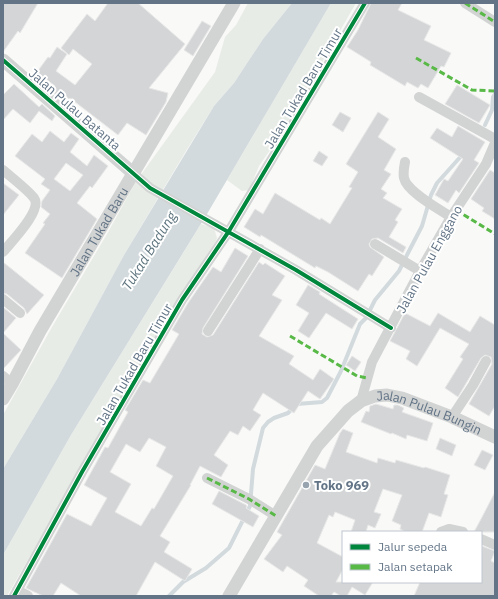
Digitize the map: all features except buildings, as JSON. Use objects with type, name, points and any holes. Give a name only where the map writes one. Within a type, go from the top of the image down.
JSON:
[{"type":"street","name":"Jalan Tukad Baru","points":[[3,399],[8,380],[40,332],[234,3]]},
{"type":"street","name":"Jalan Tukad Baru Timur","points":[[15,593],[86,466],[179,307],[229,231],[365,3]]},
{"type":"street","points":[[465,3],[495,22]]},
{"type":"street","name":"Jalan Pulau Batanta","points":[[3,60],[134,174]]},
{"type":"street","points":[[418,97],[495,139]]},
{"type":"street","name":"Jalan Pulau Enggano","points":[[361,401],[372,362],[391,328],[417,269],[486,164],[495,143]]},
{"type":"street","points":[[405,162],[404,178],[406,183],[421,197],[451,217]]},
{"type":"street","points":[[3,170],[34,198],[36,207],[32,215],[3,252]]},
{"type":"street","points":[[134,174],[150,188],[260,249],[391,328]]},
{"type":"street","points":[[375,244],[417,269]]},
{"type":"street","points":[[208,331],[260,249]]},
{"type":"street","points":[[3,299],[20,313]]},
{"type":"street","points":[[452,417],[473,385],[486,361]]},
{"type":"street","name":"Jalan Pulau Bungin","points":[[361,401],[375,396],[387,395],[402,398],[452,417],[495,437]]},
{"type":"street","points":[[230,596],[271,512],[317,446],[348,411],[361,401]]},
{"type":"street","points":[[207,478],[271,512]]},
{"type":"street","points":[[442,531],[449,529],[458,531]]},
{"type":"street","points":[[482,539],[495,545]]},
{"type":"street","points":[[15,593],[28,596]]},
{"type":"shaded area","points":[[248,3],[292,3],[263,39],[234,83],[214,106],[186,151],[124,255],[57,379],[3,469],[3,415],[135,183],[215,72],[225,37],[236,25]]},
{"type":"shaded area","points":[[331,3],[356,3],[279,137],[259,166],[249,190],[242,191],[227,180]]},
{"type":"shaded area","points":[[201,224],[214,228],[217,238],[216,241],[178,299],[7,596],[3,596],[3,555],[71,435]]},
{"type":"water","name":"Tukad Badung","points":[[292,3],[331,3],[207,214],[71,435],[3,555],[3,469],[57,379],[124,255],[214,106],[234,83],[263,39]]},
{"type":"waterway","points":[[485,125],[492,110],[493,97],[495,94]]},
{"type":"waterway","points":[[169,596],[183,582],[206,568],[229,548],[250,506],[253,469],[263,428],[274,418],[288,413],[297,404],[322,402],[327,398],[341,371],[360,324],[366,318],[375,300],[399,271],[422,226],[431,195],[437,183],[463,154]]},
{"type":"marked path","points":[[465,3],[495,22]]},
{"type":"marked path","points":[[416,58],[472,90],[495,91]]},
{"type":"marked path","points":[[456,210],[495,234]]},
{"type":"marked path","points":[[290,336],[357,376],[367,378]]},
{"type":"marked path","points":[[207,478],[249,499],[276,516]]},
{"type":"cycle path","points":[[14,596],[82,472],[182,300],[229,231],[365,3]]},
{"type":"cycle path","points":[[3,60],[150,188],[296,270],[391,328]]},
{"type":"place","name":"Toko 969","points":[[306,485]]}]
